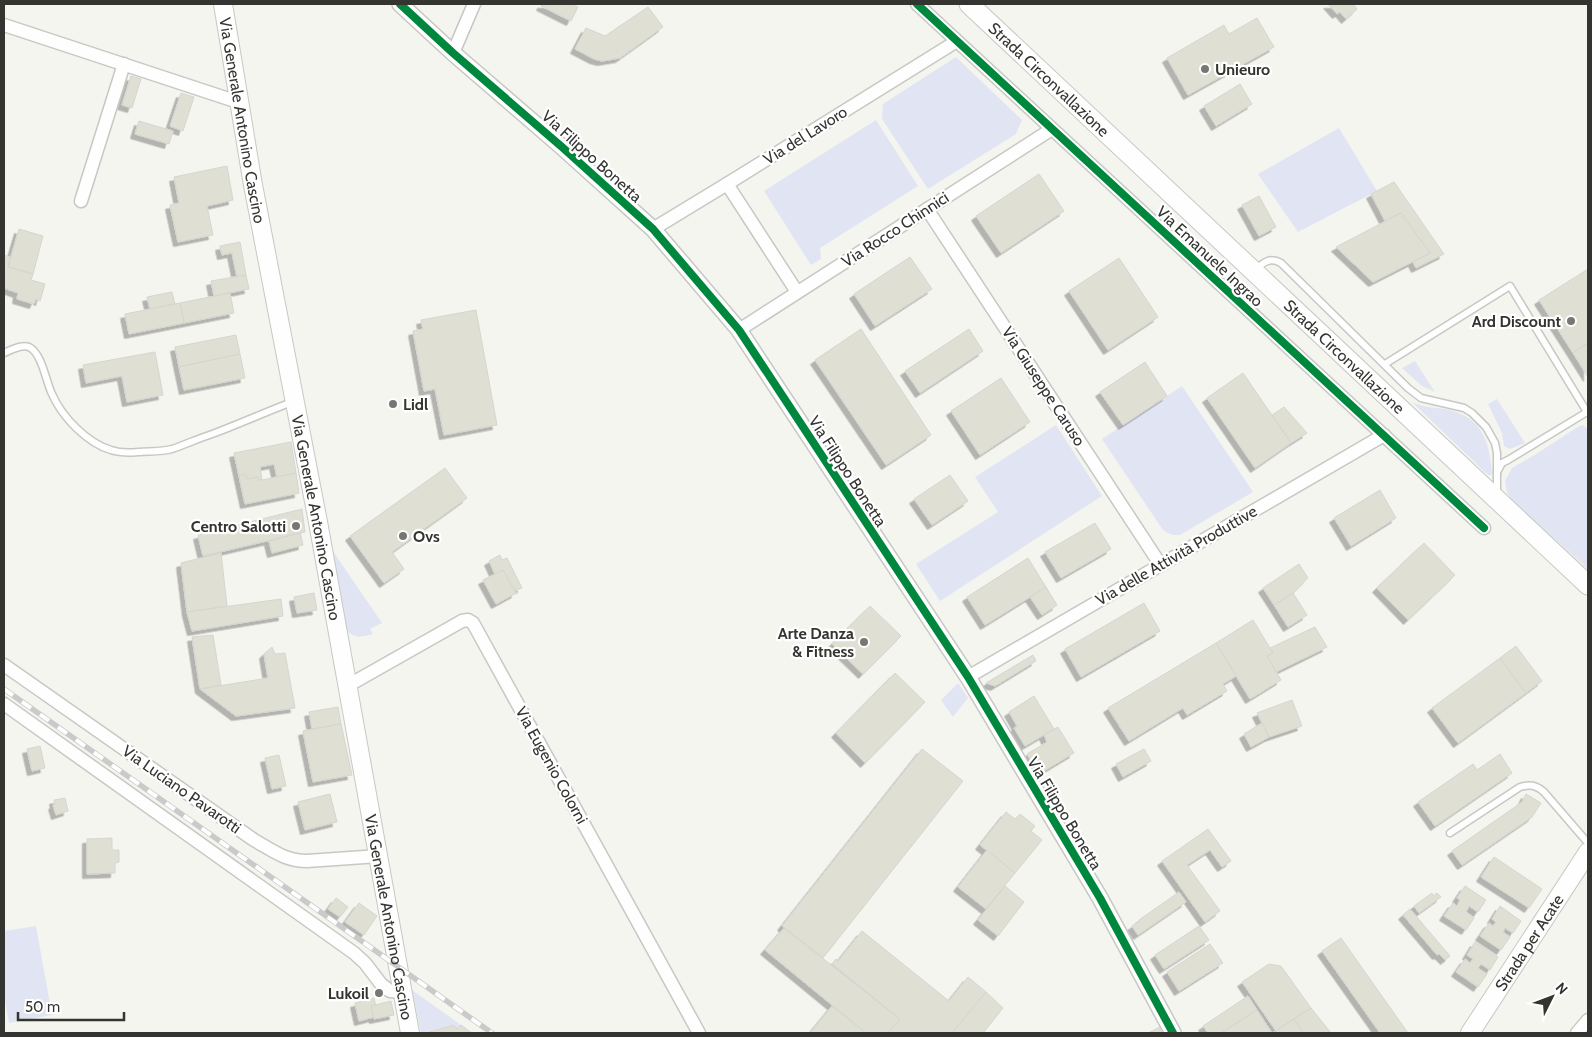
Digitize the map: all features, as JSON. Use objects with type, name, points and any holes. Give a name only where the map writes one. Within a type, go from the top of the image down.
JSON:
[{"type":"main road","name":"Strada Circonvallazione","points":[[970,4],[1588,585]]},
{"type":"main road","name":"Via Generale Antonino Cascino","points":[[224,5],[238,102],[253,185],[296,400],[410,1033]]},
{"type":"main road","name":"Strada per Acate","points":[[1470,1033],[1588,852]]},
{"type":"street","name":"Via Filippo Bonetta","points":[[400,4],[653,229],[739,330],[968,677],[1100,898],[1172,1033]]},
{"type":"street","points":[[453,52],[474,4]]},
{"type":"street","name":"Via Emanuele Ingrao","points":[[917,4],[1484,528]]},
{"type":"street","points":[[4,25],[238,102]]},
{"type":"street","name":"Via del Lavoro","points":[[653,229],[957,41]]},
{"type":"street","points":[[81,200],[124,64]]},
{"type":"street","name":"Via Rocco Chinnici","points":[[739,330],[1052,129]]},
{"type":"street","points":[[727,184],[797,292]]},
{"type":"street","name":"Via Giuseppe Caruso","points":[[927,209],[1160,564]]},
{"type":"street","name":"Via delle Attività Produttive","points":[[968,677],[1384,434]]},
{"type":"street","name":"Via Eugenio Colorni","points":[[348,685],[462,621],[468,620],[473,623],[699,1033]]},
{"type":"street","name":"Via Luciano Pavarotti","points":[[4,665],[254,840],[286,858],[296,861],[307,861],[379,856]]},
{"type":"street","points":[[4,704],[354,953],[365,963],[381,984],[390,991],[402,992]]},
{"type":"street","points":[[1577,1033],[1588,1020]]},
{"type":"lane","points":[[1253,271],[1267,260],[1272,259],[1281,263],[1408,388],[1421,398],[1464,408],[1480,420],[1495,443],[1498,462],[1496,498]]},
{"type":"lane","points":[[1385,364],[1510,286],[1588,412],[1508,460],[1502,464],[1497,472]]},
{"type":"lane","points":[[4,353],[26,346],[31,348],[38,356],[51,393],[68,418],[84,434],[101,446],[125,453],[171,449],[296,400]]},
{"type":"lane","points":[[1450,833],[1520,787],[1528,784],[1536,786],[1544,792],[1588,843]]},
{"type":"shaded area","points":[[956,57],[1022,120],[1016,134],[928,189],[882,119],[883,104]]},
{"type":"shaded area","points":[[876,120],[918,186],[820,248],[821,259],[811,265],[764,191]]},
{"type":"shaded area","points":[[1339,128],[1377,191],[1298,232],[1258,174]]},
{"type":"shaded area","points":[[1415,361],[1435,392],[1422,386],[1402,368]]},
{"type":"shaded area","points":[[1182,386],[1253,492],[1180,535],[1175,535],[1163,530],[1102,439]]},
{"type":"shaded area","points":[[1497,399],[1525,443],[1510,449],[1504,446],[1502,433],[1488,404]]},
{"type":"shaded area","points":[[1412,402],[1458,412],[1476,424],[1486,441],[1492,475],[1488,475]]},
{"type":"shaded area","points":[[1056,425],[1102,496],[940,601],[916,564],[998,512],[975,477]]},
{"type":"shaded area","points":[[1582,425],[1588,429],[1588,569],[1511,499],[1507,492],[1505,481],[1512,468]]},
{"type":"shaded area","points":[[332,550],[382,623],[370,629],[373,634],[355,636],[346,629]]},
{"type":"shaded area","points":[[958,683],[968,698],[953,717],[941,700]]},
{"type":"shaded area","points":[[36,926],[52,1015],[9,1023],[4,995],[4,931]]},
{"type":"shaded area","points":[[412,990],[461,1025],[457,1029],[454,1025],[421,1033]]},
{"type":"building","points":[[542,4],[570,4],[578,7],[571,21],[541,6]]},
{"type":"building","points":[[1328,4],[1353,4],[1357,9],[1346,19],[1340,12],[1337,14]]},
{"type":"building","points":[[648,7],[663,27],[620,58],[602,61],[575,49],[586,28],[605,36]]},
{"type":"building","points":[[1257,18],[1274,47],[1188,95],[1167,58],[1224,25],[1229,34]]},
{"type":"building","points":[[131,76],[141,79],[132,108],[122,105]]},
{"type":"building","points":[[1240,84],[1252,104],[1216,126],[1204,106]]},
{"type":"building","points":[[181,93],[194,97],[183,131],[170,126]]},
{"type":"building","points":[[139,121],[173,131],[169,144],[135,134]]},
{"type":"building","points":[[227,166],[233,200],[207,206],[213,235],[178,242],[170,205],[179,203],[174,177]]},
{"type":"building","points":[[1039,174],[1064,211],[1001,253],[976,216]]},
{"type":"building","points":[[1394,182],[1444,254],[1416,268],[1413,262],[1430,253],[1401,213],[1385,221],[1371,194]]},
{"type":"building","points":[[1259,196],[1276,227],[1259,236],[1242,205]]},
{"type":"building","points":[[1401,213],[1430,253],[1373,282],[1336,247]]},
{"type":"building","points":[[19,229],[43,236],[33,274],[8,267]]},
{"type":"building","points":[[240,242],[246,275],[237,277],[232,253],[222,255],[220,246]]},
{"type":"building","points":[[4,255],[10,257],[8,267],[33,274],[31,280],[45,284],[40,301],[36,299],[34,304],[17,299],[18,293],[4,288]]},
{"type":"building","points":[[910,257],[932,289],[875,326],[854,294]]},
{"type":"building","points":[[1119,258],[1158,317],[1108,350],[1069,291]]},
{"type":"building","name":"Ard Discount","points":[[1588,269],[1588,343],[1573,353],[1539,300]]},
{"type":"building","points":[[246,275],[249,289],[214,296],[211,281]]},
{"type":"building","points":[[172,292],[175,304],[150,309],[147,297]]},
{"type":"building","points":[[230,293],[234,313],[184,323],[180,303]]},
{"type":"building","points":[[180,303],[184,323],[129,334],[125,314]]},
{"type":"building","points":[[476,310],[497,425],[444,435],[435,389],[424,391],[413,331],[423,329],[421,320]]},
{"type":"building","points":[[861,329],[931,435],[886,465],[815,360]]},
{"type":"building","points":[[969,329],[983,351],[920,393],[905,371]]},
{"type":"building","points":[[236,335],[240,354],[179,367],[175,347]]},
{"type":"building","points":[[1588,343],[1588,377],[1573,353]]},
{"type":"building","points":[[155,352],[163,395],[127,402],[122,376],[86,383],[83,365]]},
{"type":"building","points":[[240,354],[245,378],[184,390],[179,367]]},
{"type":"building","points":[[1145,362],[1167,396],[1123,425],[1100,392]]},
{"type":"building","points":[[1243,373],[1291,443],[1255,468],[1207,398]]},
{"type":"building","points":[[1001,378],[1030,422],[980,455],[951,411]]},
{"type":"building","points":[[1284,407],[1307,433],[1291,443],[1272,415]]},
{"type":"building","points":[[291,442],[296,473],[277,477],[274,464],[260,467],[262,480],[258,480],[258,477],[247,479],[245,474],[239,476],[234,453]]},
{"type":"building","points":[[445,468],[467,498],[392,552],[404,569],[384,583],[350,536]]},
{"type":"building","points":[[296,473],[299,493],[245,504],[239,476],[245,474],[247,479],[258,477],[258,480],[262,480]]},
{"type":"building","points":[[950,475],[968,501],[932,525],[914,499]]},
{"type":"building","points":[[1380,490],[1396,518],[1351,546],[1334,518]]},
{"type":"building","points":[[302,509],[305,532],[203,556],[198,535]]},
{"type":"building","points":[[1095,523],[1111,549],[1061,578],[1045,552]]},
{"type":"building","points":[[300,533],[303,545],[272,553],[269,541]]},
{"type":"building","points":[[1424,543],[1455,575],[1408,620],[1377,588]]},
{"type":"building","points":[[221,553],[227,606],[187,612],[181,563]]},
{"type":"building","points":[[500,555],[502,560],[507,558],[522,588],[514,591],[503,570],[495,574],[489,561]]},
{"type":"building","points":[[1028,558],[1046,587],[985,625],[967,597]]},
{"type":"building","points":[[1299,564],[1308,578],[1293,593],[1274,605],[1263,588]]},
{"type":"building","points":[[503,570],[516,593],[496,604],[483,580]]},
{"type":"building","points":[[1046,587],[1057,605],[1042,615],[1030,597]]},
{"type":"building","points":[[314,593],[317,610],[297,613],[294,597]]},
{"type":"building","points":[[1293,593],[1307,615],[1288,627],[1274,605]]},
{"type":"building","points":[[281,599],[283,616],[192,631],[187,612]]},
{"type":"building","points":[[1144,603],[1160,631],[1081,677],[1065,649]]},
{"type":"building","points":[[870,606],[901,636],[863,674],[832,644]]},
{"type":"building","points":[[1253,620],[1273,653],[1267,656],[1281,680],[1250,699],[1216,643]]},
{"type":"building","points":[[1315,627],[1327,647],[1276,672],[1267,656],[1273,653],[1270,648]]},
{"type":"building","points":[[213,635],[221,685],[200,689],[192,637]]},
{"type":"building","points":[[1216,643],[1236,676],[1223,684],[1227,691],[1187,715],[1183,708],[1129,741],[1108,708]]},
{"type":"building","points":[[1516,646],[1542,681],[1526,693],[1500,658]]},
{"type":"building","points":[[272,647],[275,654],[285,653],[295,708],[236,716],[200,689],[268,678],[264,654]]},
{"type":"building","points":[[1033,655],[1036,661],[995,686],[986,683]]},
{"type":"building","points":[[1500,658],[1526,693],[1458,743],[1432,708]]},
{"type":"building","points":[[895,673],[925,702],[865,763],[836,733]]},
{"type":"building","points":[[1034,696],[1054,729],[1025,746],[1014,728],[1017,726],[1009,712]]},
{"type":"building","points":[[1292,700],[1302,726],[1269,737],[1257,713]]},
{"type":"building","points":[[338,707],[341,724],[312,729],[309,712]]},
{"type":"building","points":[[1262,723],[1269,737],[1251,747],[1244,734]]},
{"type":"building","points":[[341,724],[352,775],[313,782],[303,731]]},
{"type":"building","points":[[1058,727],[1074,753],[1039,774],[1027,754],[1047,742],[1044,735]]},
{"type":"building","points":[[40,746],[45,768],[32,771],[27,749]]},
{"type":"building","points":[[922,749],[963,781],[823,958],[782,926]]},
{"type":"building","points":[[1144,749],[1151,761],[1123,777],[1116,764]]},
{"type":"building","points":[[1500,754],[1512,773],[1435,826],[1418,802],[1473,764],[1477,770]]},
{"type":"building","points":[[279,755],[286,786],[272,789],[265,758]]},
{"type":"building","points":[[330,794],[337,822],[305,830],[298,802]]},
{"type":"building","points":[[1526,794],[1541,803],[1532,817],[1462,865],[1452,851],[1522,802]]},
{"type":"building","points":[[65,798],[68,811],[56,815],[53,805],[55,804],[54,800]]},
{"type":"building","points":[[1006,812],[1015,819],[1020,814],[1035,826],[1031,831],[1042,840],[1015,873],[980,845]]},
{"type":"building","points":[[1208,829],[1231,861],[1222,867],[1210,850],[1187,865],[1220,911],[1205,922],[1162,861]]},
{"type":"building","points":[[112,838],[112,850],[119,850],[119,862],[115,863],[115,873],[87,874],[87,839]]},
{"type":"building","points":[[987,850],[1015,873],[986,909],[958,887]]},
{"type":"building","points":[[1494,857],[1542,889],[1529,908],[1481,877]]},
{"type":"building","points":[[1005,886],[1024,902],[998,936],[978,920]]},
{"type":"building","points":[[1465,886],[1486,900],[1478,912],[1469,906],[1466,912],[1474,918],[1466,930],[1444,916],[1453,903],[1457,906],[1460,900],[1457,898]]},
{"type":"building","points":[[1179,892],[1186,902],[1138,935],[1132,926]]},
{"type":"building","points":[[1432,893],[1433,896],[1437,893],[1441,897],[1419,913],[1414,906]]},
{"type":"building","points":[[336,898],[348,907],[340,917],[328,909]]},
{"type":"building","points":[[359,903],[377,916],[364,935],[345,922]]},
{"type":"building","points":[[1500,906],[1521,921],[1513,933],[1505,928],[1503,932],[1510,937],[1501,950],[1480,936],[1489,923],[1493,926],[1496,922],[1492,919]]},
{"type":"building","points":[[1410,909],[1450,956],[1445,960],[1439,954],[1437,955],[1403,915]]},
{"type":"building","points":[[1199,926],[1209,940],[1164,969],[1155,955]]},
{"type":"building","points":[[784,928],[900,1019],[888,1033],[866,1033],[765,950]]},
{"type":"building","points":[[862,931],[949,1001],[968,977],[986,992],[952,1033],[888,1033],[900,1019],[832,964],[836,959],[838,961]]},
{"type":"building","points":[[1341,938],[1408,1033],[1380,1033],[1322,951]]},
{"type":"building","points":[[1475,942],[1498,957],[1490,970],[1481,964],[1478,968],[1487,974],[1478,987],[1456,972],[1465,959],[1470,963],[1473,959],[1467,955]]},
{"type":"building","points":[[1210,944],[1223,963],[1179,991],[1167,972]]},
{"type":"building","points":[[1269,964],[1281,966],[1311,1008],[1276,1031],[1242,982]]},
{"type":"building","points":[[986,992],[1003,1008],[983,1033],[952,1033]]},
{"type":"building","points":[[1248,996],[1257,1010],[1221,1033],[1208,1033],[1203,1026]]},
{"type":"building","points":[[374,998],[378,1016],[359,1021],[355,1003]]},
{"type":"building","points":[[391,1001],[394,1015],[374,1019],[371,1006]]},
{"type":"building","points":[[832,1006],[866,1033],[810,1033]]},
{"type":"building","points":[[1311,1008],[1331,1033],[1303,1033],[1294,1019]]},
{"type":"building","points":[[1257,1010],[1272,1033],[1221,1033]]},
{"type":"building","points":[[1294,1019],[1303,1033],[1272,1033],[1276,1031]]},
{"type":"building","points":[[454,1025],[457,1029],[461,1025],[472,1033],[425,1033]]},
{"type":"building","points":[[1160,1027],[1164,1033],[1148,1033]]},
{"type":"railway","points":[[4,689],[492,1033]]},
{"type":"cycle path","points":[[400,4],[653,229],[739,330],[968,677],[1100,898],[1173,1033]]},
{"type":"cycle path","points":[[917,4],[1484,528]]},
{"type":"place","name":"Unieuro","points":[[1205,69]]},
{"type":"place","name":"Ard Discount","points":[[1571,321]]},
{"type":"place","name":"Lidl","points":[[393,404]]},
{"type":"place","name":"Centro Salotti","points":[[296,526]]},
{"type":"place","name":"Ovs","points":[[403,536]]},
{"type":"place","name":"Arte Danza & Fitness","points":[[864,642]]},
{"type":"place","name":"Lukoil","points":[[379,993]]}]
